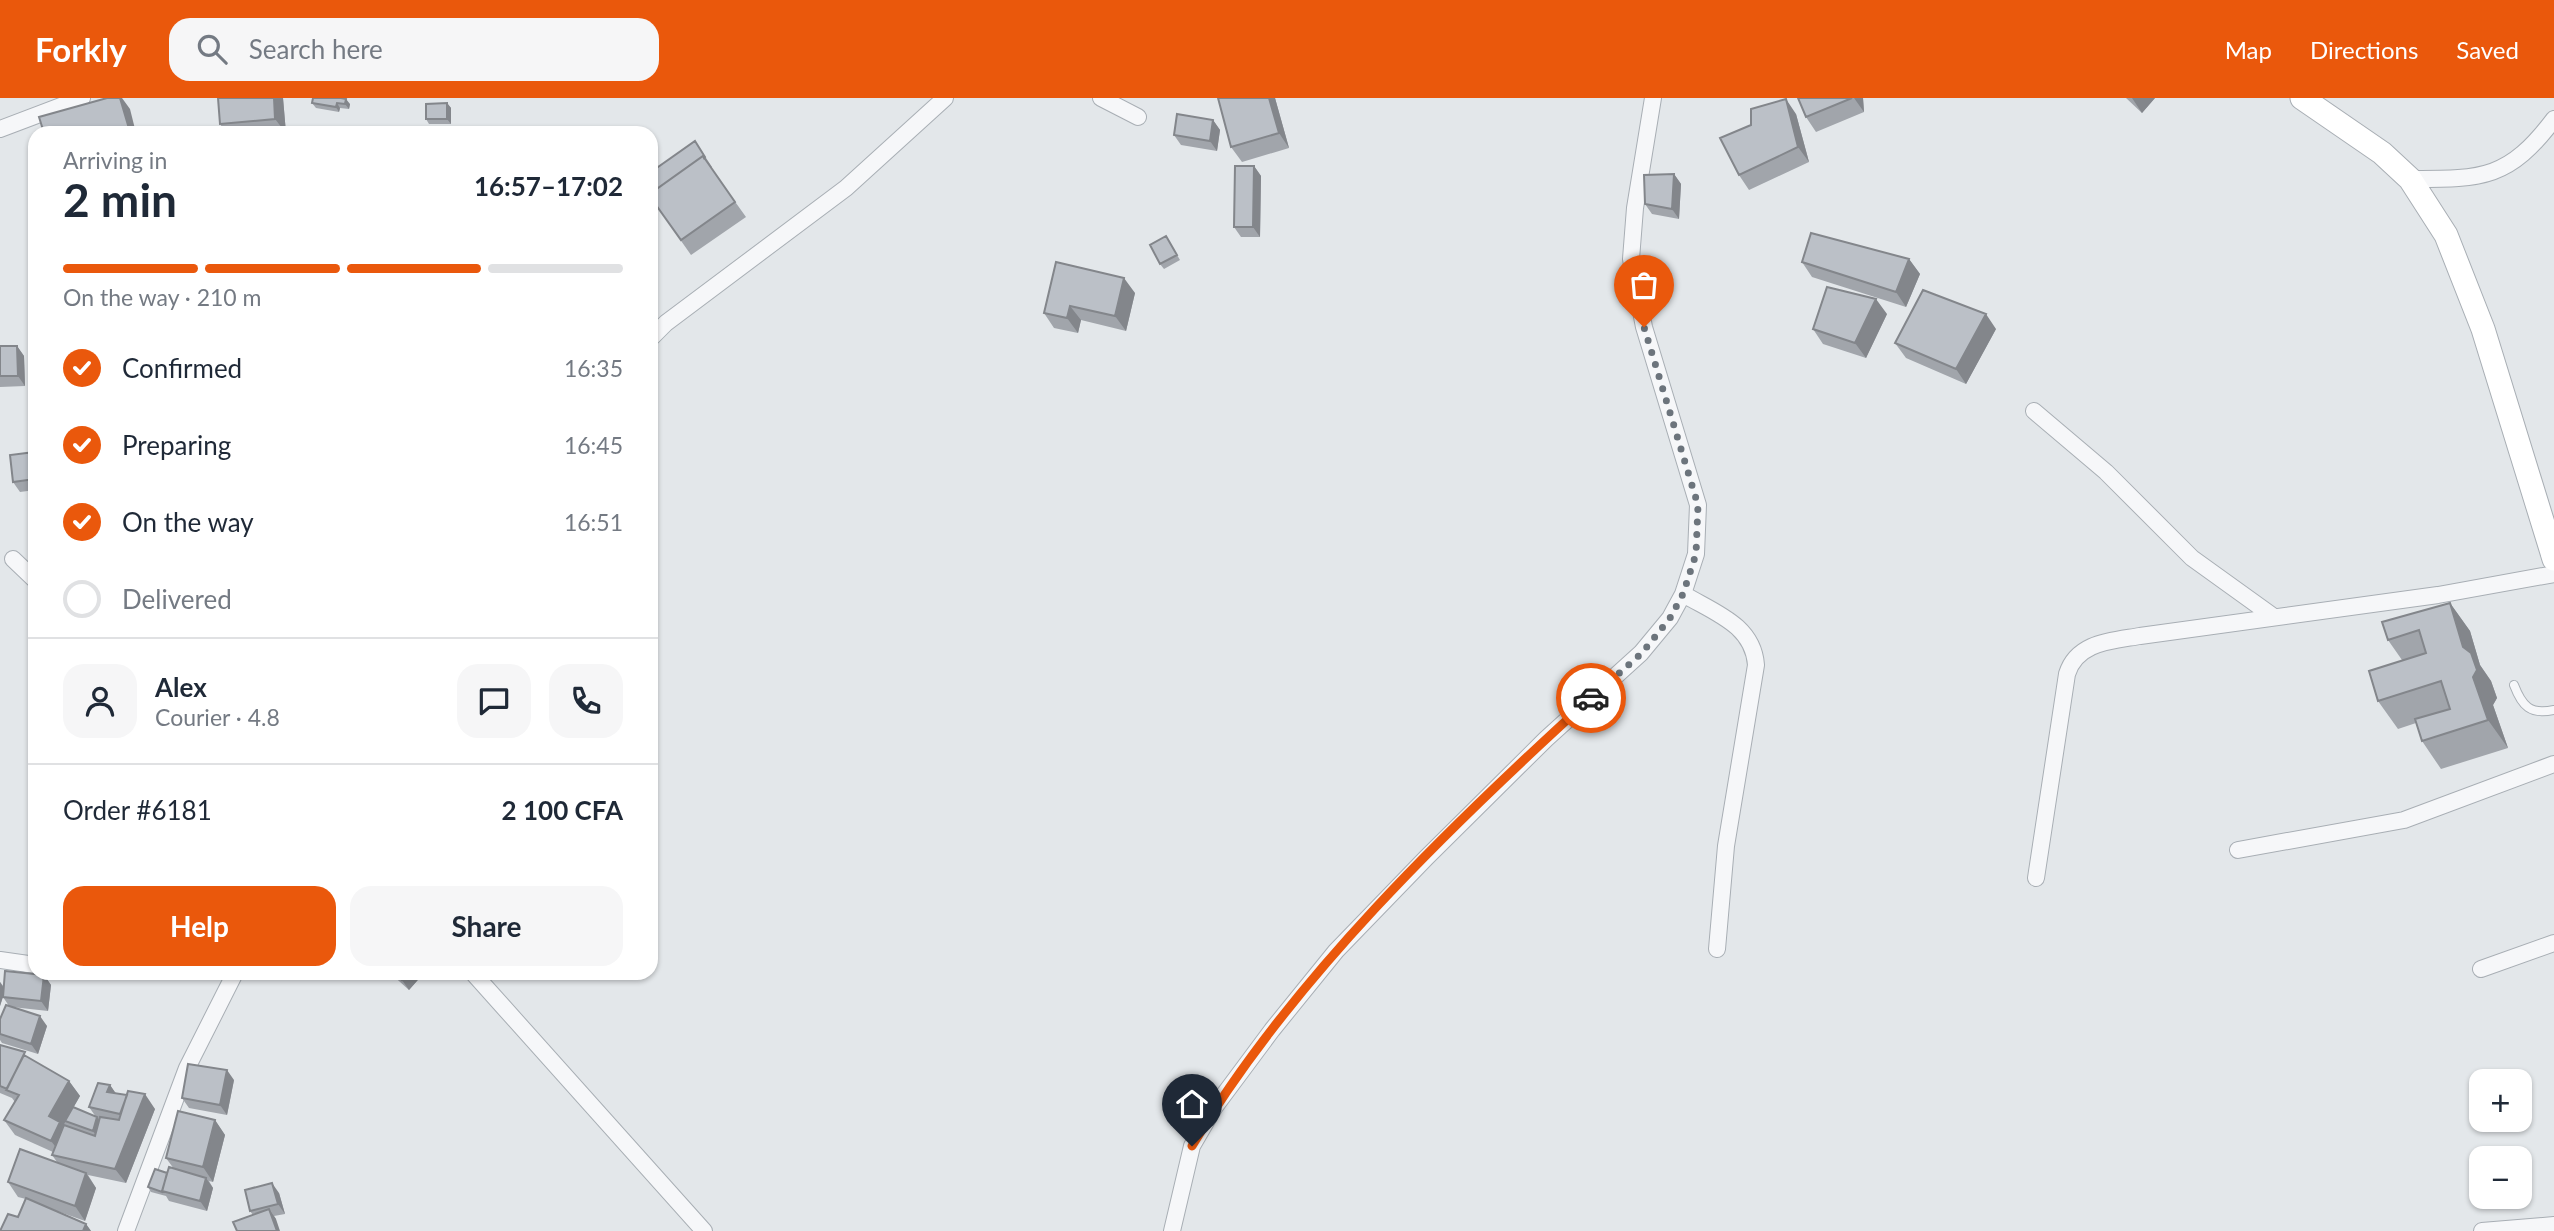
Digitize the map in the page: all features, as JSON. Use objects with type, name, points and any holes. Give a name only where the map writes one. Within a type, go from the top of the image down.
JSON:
[{"type":"main road","points":[[2302,98],[2382,153],[2410,179],[2446,235],[2487,341],[2554,559]]},
{"type":"street","points":[[0,129],[82,98]]},
{"type":"street","points":[[658,333],[846,188],[945,98]]},
{"type":"street","points":[[1101,98],[1138,117]]},
{"type":"street","points":[[1172,1231],[1192,1146],[1214,1108],[1272,1030],[1336,951],[1417,867],[1546,739],[1642,653],[1670,618],[1683,594],[1696,554],[1698,505],[1644,327],[1631,259],[1635,208],[1653,98]]},
{"type":"street","points":[[2410,179],[2459,180],[2483,176],[2508,166],[2530,148],[2554,119]]},
{"type":"street","points":[[2034,411],[2106,472],[2192,558],[2274,618]]},
{"type":"street","points":[[13,559],[28,573]]},
{"type":"street","points":[[2036,878],[2070,662],[2078,654],[2105,643],[2554,574]]},
{"type":"street","points":[[1683,594],[1748,636],[1755,647],[1756,665],[1726,846],[1717,949]]},
{"type":"street","points":[[2238,850],[2404,820],[2554,764]]},
{"type":"street","points":[[2481,969],[2554,943]]},
{"type":"street","points":[[0,960],[28,964]]},
{"type":"street","points":[[126,1231],[187,1068],[231,980]]},
{"type":"street","points":[[479,980],[704,1231]]},
{"type":"street","points":[[2482,1231],[2554,1225]]},
{"type":"lane","points":[[2514,685],[2525,707],[2534,712],[2554,710]]},
{"type":"building","points":[[107,98],[120,98],[128,126],[42,126],[39,117]]},
{"type":"building","points":[[218,98],[274,98],[275,119],[220,124]]},
{"type":"building","points":[[313,98],[346,99],[345,104],[337,103],[336,107],[312,103]]},
{"type":"building","points":[[1218,98],[1269,98],[1279,133],[1231,147]]},
{"type":"building","points":[[1798,98],[1852,98],[1806,117]]},
{"type":"building","points":[[1786,99],[1798,147],[1739,175],[1720,138],[1751,125],[1751,109]]},
{"type":"building","points":[[447,103],[447,119],[426,119],[426,104]]},
{"type":"building","points":[[1177,114],[1213,120],[1210,141],[1174,135]]},
{"type":"building","points":[[695,141],[705,157],[658,188],[658,167]]},
{"type":"building","points":[[703,156],[735,202],[681,240],[658,208],[658,188]]},
{"type":"building","points":[[1235,166],[1254,166],[1253,227],[1234,227]]},
{"type":"building","points":[[1674,174],[1672,209],[1645,204],[1644,175]]},
{"type":"building","points":[[1811,233],[1909,259],[1896,292],[1802,262]]},
{"type":"building","points":[[1166,236],[1177,255],[1160,264],[1150,245]]},
{"type":"building","points":[[1056,262],[1124,278],[1115,316],[1070,306],[1067,318],[1044,313]]},
{"type":"building","points":[[1827,287],[1876,299],[1855,343],[1813,329]]},
{"type":"building","points":[[1923,290],[1986,314],[1956,369],[1895,343]]},
{"type":"building","points":[[0,346],[17,346],[18,376],[0,376]]},
{"type":"building","points":[[28,453],[28,480],[13,482],[10,455]]},
{"type":"building","points":[[2450,603],[2463,647],[2471,653],[2477,670],[2473,677],[2488,720],[2422,741],[2415,719],[2450,709],[2441,681],[2378,701],[2369,671],[2426,653],[2419,630],[2388,640],[2382,622]]},
{"type":"building","points":[[5,971],[28,973],[28,980],[43,980],[41,1001],[3,997]]},
{"type":"building","points":[[6,1005],[40,1016],[31,1044],[0,1034],[0,1019]]},
{"type":"building","points":[[0,1045],[25,1052],[7,1089],[0,1086]]},
{"type":"building","points":[[24,1055],[69,1081],[49,1116],[60,1122],[51,1141],[4,1120],[19,1095],[6,1090]]},
{"type":"building","points":[[188,1064],[227,1070],[220,1105],[182,1098]]},
{"type":"building","points":[[98,1083],[110,1085],[107,1092],[127,1095],[120,1114],[89,1107]]},
{"type":"building","points":[[128,1091],[145,1094],[115,1169],[52,1155],[64,1125],[95,1136],[100,1117],[119,1120]]},
{"type":"building","points":[[73,1107],[97,1117],[93,1131],[65,1121]]},
{"type":"building","points":[[178,1111],[215,1120],[203,1167],[166,1158]]},
{"type":"building","points":[[20,1149],[86,1173],[75,1206],[8,1182]]},
{"type":"building","points":[[169,1167],[206,1178],[200,1201],[162,1191]]},
{"type":"building","points":[[155,1169],[167,1173],[162,1192],[148,1187]]},
{"type":"building","points":[[272,1183],[278,1204],[250,1211],[245,1190]]},
{"type":"building","points":[[26,1198],[86,1224],[83,1231],[0,1231],[8,1214],[18,1217]]},
{"type":"building","points":[[269,1209],[277,1231],[237,1231],[233,1222]]},
{"type":"way so far","points":[[1591,698],[1642,653],[1670,618],[1683,594],[1696,554],[1698,505],[1644,327]]},
{"type":"route","points":[[1192,1146],[1214,1108],[1336,951],[1426,858],[1591,698]]}]
